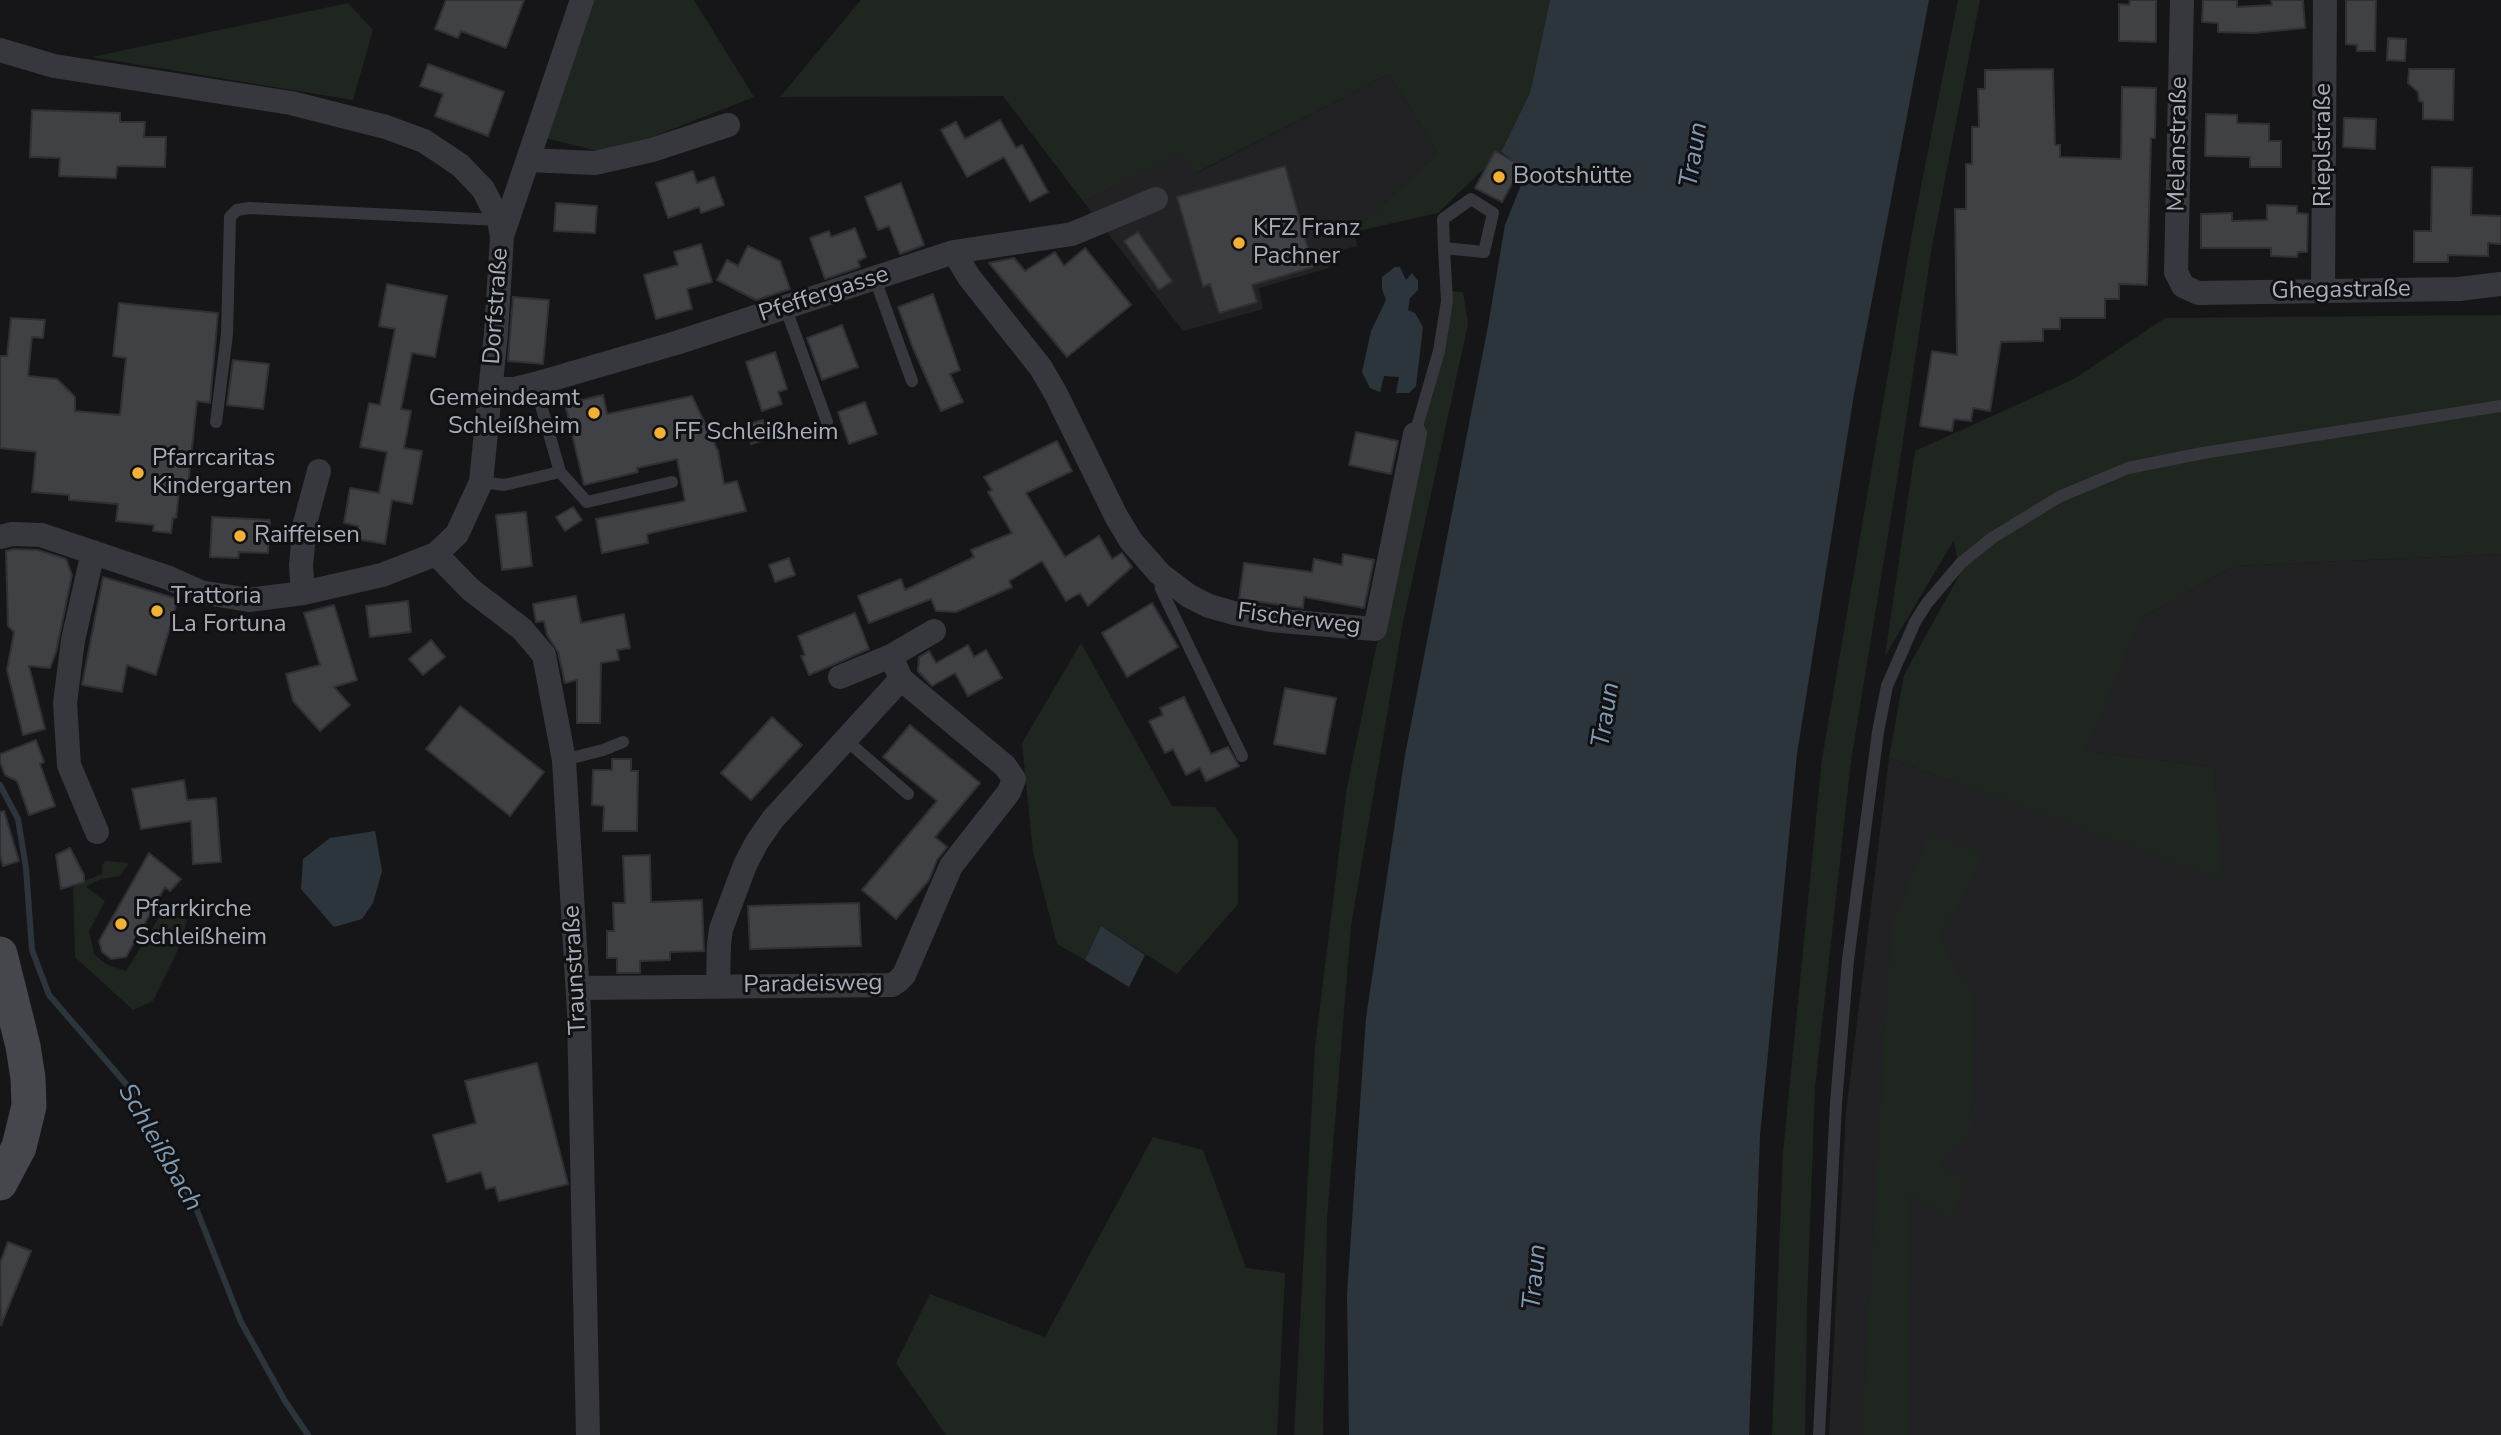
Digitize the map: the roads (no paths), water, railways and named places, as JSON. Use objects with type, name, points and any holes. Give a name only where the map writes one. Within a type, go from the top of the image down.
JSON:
[{"type":"main road","points":[[0,954],[23,1046],[29,1106],[19,1147],[0,1183]]},
{"type":"street","points":[[501,228],[529,160],[582,0]]},
{"type":"street","name":"Melanstraße","points":[[2182,0],[2176,272],[2183,286]]},
{"type":"street","name":"Rieplstraße","points":[[2323,290],[2325,0]]},
{"type":"street","name":"Dorfstraße","points":[[0,50],[54,65],[291,103],[374,122],[424,141],[460,165],[483,189],[501,228],[491,389],[481,482],[457,534],[436,554],[383,575],[303,593],[249,600],[200,592],[41,535],[12,534],[0,537]]},
{"type":"street","points":[[529,160],[595,163],[652,150],[728,125]]},
{"type":"street","name":"Pfeffergasse","points":[[491,389],[515,389],[535,384],[786,309],[954,252],[1072,234],[1156,199]]},
{"type":"street","name":"Fischerweg","points":[[954,252],[969,277],[1041,368],[1131,541],[1160,574],[1189,596],[1209,606],[1234,614],[1325,626],[1375,629],[1415,434]]},
{"type":"street","name":"Ghegastraße","points":[[2183,286],[2198,293],[2459,289],[2501,284]]},
{"type":"street","points":[[303,593],[301,565],[305,523],[318,471]]},
{"type":"street","points":[[93,552],[73,640],[65,703],[69,765],[97,832]]},
{"type":"street","name":"Traunstraße","points":[[436,554],[470,589],[522,629],[544,655],[564,760],[578,988],[587,1435]]},
{"type":"street","points":[[841,677],[891,656],[934,631]]},
{"type":"street","name":"Paradeisweg","points":[[578,988],[892,985],[904,975],[951,866],[1009,792],[1014,779],[1005,766],[901,679],[891,656]]},
{"type":"street","name":"Paradeisweg","points":[[718,986],[721,929],[751,854],[773,819],[901,679]]},
{"type":"lane","points":[[1415,434],[1439,351],[1447,301],[1444,248],[1443,219],[1471,199],[1493,213],[1484,252],[1444,248]]},
{"type":"lane","points":[[216,422],[227,334],[230,217],[237,210],[250,208],[501,228]]},
{"type":"lane","points":[[875,279],[912,382]]},
{"type":"lane","points":[[786,309],[827,422]]},
{"type":"lane","points":[[535,384],[560,472],[587,502],[672,482]]},
{"type":"lane","points":[[1819,1435],[1837,1090],[1848,960],[1872,772],[1887,686],[1915,622],[1927,603],[1961,563],[2002,532],[2059,498],[2128,468],[2203,453],[2501,406]]},
{"type":"lane","points":[[481,482],[504,485],[560,472]]},
{"type":"lane","name":"Fischerweg","points":[[1160,574],[1161,589],[1242,756]]},
{"type":"lane","points":[[846,740],[908,794]]},
{"type":"lane","points":[[564,760],[623,742]]},
{"type":"water","name":"Traun","points":[[1550,0],[1929,0],[1854,394],[1797,754],[1760,1135],[1749,1435],[1349,1435],[1347,1294],[1366,1018],[1405,755],[1505,225],[1527,170],[1501,152],[1530,93]]},
{"type":"water","points":[[1395,267],[1400,267],[1406,280],[1412,273],[1418,281],[1418,290],[1410,298],[1408,310],[1415,313],[1423,327],[1416,386],[1409,393],[1396,393],[1399,377],[1384,376],[1380,392],[1370,388],[1362,372],[1371,331],[1386,300],[1382,277]]},
{"type":"water","points":[[375,831],[382,871],[373,903],[362,919],[334,927],[301,889],[303,859],[330,838]]},
{"type":"water","points":[[1101,926],[1145,955],[1129,987],[1085,960]]},
{"type":"waterway","name":"Schleißbach","points":[[0,785],[18,819],[26,868],[32,950],[49,995],[134,1093],[196,1208],[241,1322],[285,1401],[308,1435]]},
{"type":"place","name":"Bootshütte","points":[[1499,177]]},
{"type":"place","name":"KFZ Franz Pachner","points":[[1239,243]]},
{"type":"place","name":"Gemeindeamt Schleißheim","points":[[594,413]]},
{"type":"place","name":"FF Schleißheim","points":[[660,433]]},
{"type":"place","name":"Pfarrcaritas Kindergarten","points":[[138,473]]},
{"type":"place","name":"Raiffeisen","points":[[240,536]]},
{"type":"place","name":"Trattoria La Fortuna","points":[[157,611]]},
{"type":"place","name":"Pfarrkirche Schleißheim","points":[[121,924]]}]
